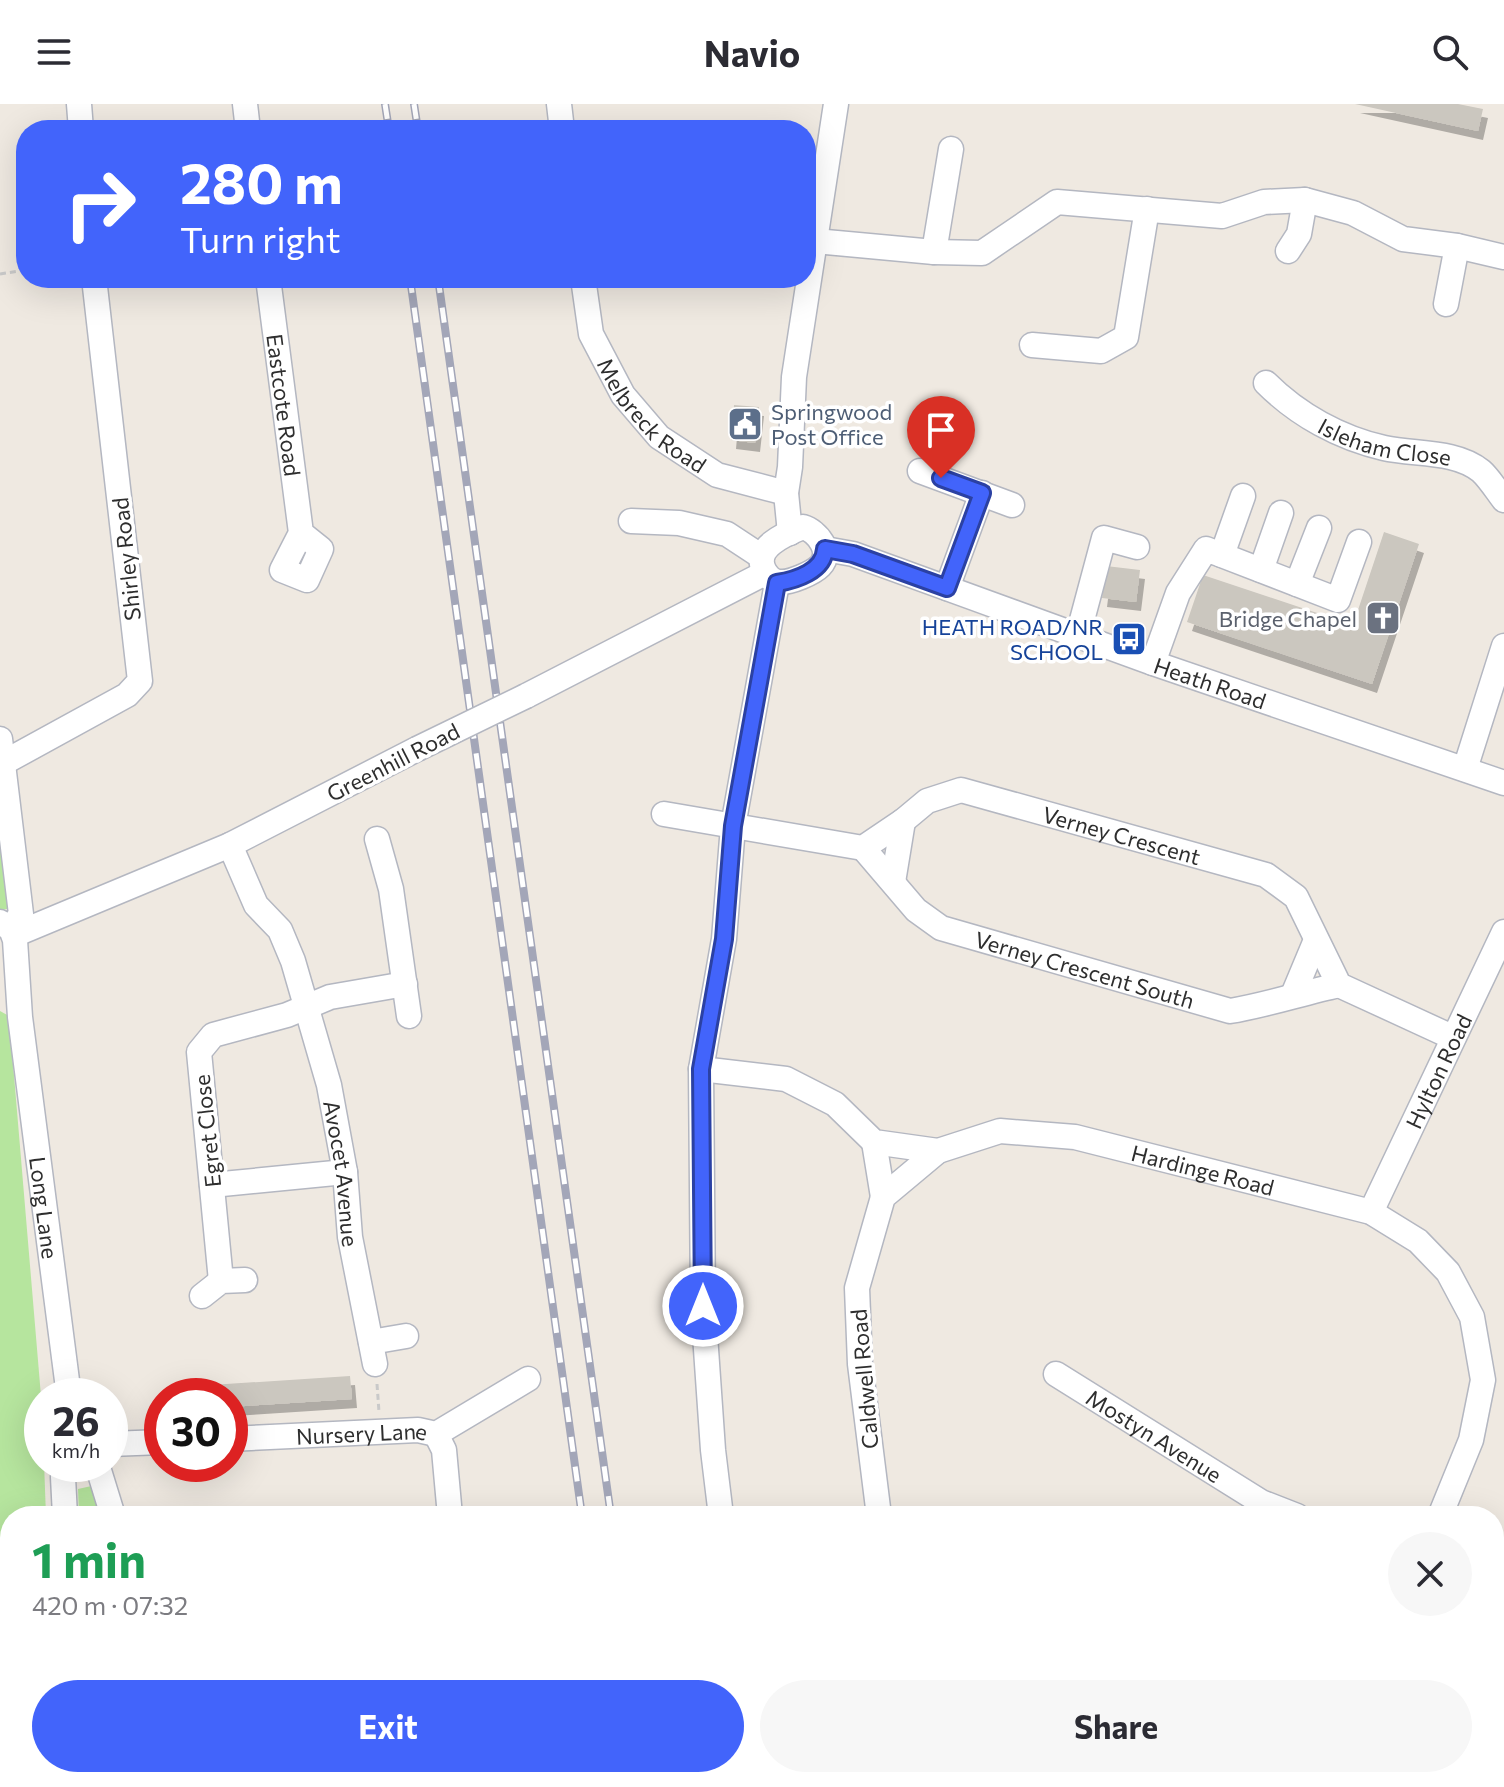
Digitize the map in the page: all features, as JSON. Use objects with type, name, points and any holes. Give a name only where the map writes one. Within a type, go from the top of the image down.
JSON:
[{"type":"street","points":[[816,176],[836,104]]},
{"type":"street","points":[[934,252],[951,149]]},
{"type":"street","points":[[816,241],[934,252],[982,253],[1057,202],[1222,216],[1264,202],[1305,200],[1353,213],[1403,239],[1457,246],[1504,257]]},
{"type":"street","points":[[1288,251],[1299,234],[1305,200]]},
{"type":"street","points":[[1032,345],[1101,351],[1126,337],[1147,209]]},
{"type":"street","points":[[1446,304],[1457,246]]},
{"type":"street","name":"Shirley Road","points":[[2,751],[127,695],[140,681],[95,288]]},
{"type":"street","name":"Eastcote Road","points":[[269,288],[301,533]]},
{"type":"street","name":"Melbreck Road","points":[[584,288],[591,334],[623,395],[659,437],[717,475],[786,493]]},
{"type":"street","points":[[790,533],[786,493],[794,377],[808,288]]},
{"type":"street","name":"Isleham Close","points":[[1266,383],[1289,406],[1325,427],[1384,448],[1444,455],[1480,470],[1504,500]]},
{"type":"street","points":[[920,471],[1012,505]]},
{"type":"street","points":[[947,588],[982,493]]},
{"type":"street","points":[[1222,555],[1243,496]]},
{"type":"street","points":[[1261,570],[1281,513]]},
{"type":"street","points":[[631,521],[679,523],[727,534],[768,571],[788,581],[820,566],[825,558],[825,549],[820,537],[803,527],[768,545],[768,571],[733,826],[724,939],[701,1069],[703,1306],[720,1506]]},
{"type":"street","points":[[1297,584],[1319,528]]},
{"type":"street","points":[[1078,635],[1104,538],[1137,547]]},
{"type":"street","points":[[1153,663],[1178,593],[1206,549],[1338,600],[1359,542]]},
{"type":"street","name":"Heath Road","points":[[825,549],[853,554],[1153,663],[1504,783]]},
{"type":"street","name":"Greenhill Road","points":[[8,938],[230,845],[768,571]]},
{"type":"street","points":[[1465,769],[1504,646]]},
{"type":"street","name":"Long Lane","points":[[2,751],[21,914],[8,938],[67,1378]]},
{"type":"street","name":"Verney Crescent","points":[[863,848],[927,801],[961,790],[1266,875],[1296,897],[1339,985]]},
{"type":"street","points":[[664,814],[863,848]]},
{"type":"street","points":[[893,882],[903,821]]},
{"type":"street","points":[[377,839],[391,889],[409,1016]]},
{"type":"street","name":"Avocet Avenue","points":[[230,845],[256,905],[280,930],[293,961],[329,1085],[345,1172],[350,1237],[373,1353]]},
{"type":"street","name":"Verney Crescent South","points":[[863,848],[916,910],[941,928],[1230,1011],[1262,1006],[1293,995],[1339,985]]},
{"type":"street","name":"Hylton Road","points":[[1371,1212],[1504,932]]},
{"type":"street","points":[[1293,995],[1316,940]]},
{"type":"street","name":"Long Lane","points":[[0,980],[20,1017]]},
{"type":"street","points":[[306,1007],[330,997],[405,984]]},
{"type":"street","points":[[1339,985],[1452,1037]]},
{"type":"street","name":"Egret Close","points":[[223,1286],[199,1052],[213,1035],[306,1007]]},
{"type":"street","points":[[701,1069],[786,1079],[835,1104],[874,1142]]},
{"type":"street","name":"Hardinge Road","points":[[874,1142],[938,1151],[1000,1131],[1075,1137],[1371,1212],[1418,1241],[1448,1272],[1472,1317],[1483,1380],[1471,1440],[1444,1506]]},
{"type":"street","name":"Caldwell Road","points":[[874,1142],[883,1197],[857,1288],[860,1364],[878,1506]]},
{"type":"street","points":[[883,1197],[938,1151]]},
{"type":"street","points":[[212,1185],[345,1172]]},
{"type":"street","points":[[373,1353],[406,1336]]},
{"type":"street","name":"Mostyn Avenue","points":[[1056,1374],[1254,1506]]},
{"type":"street","name":"Nursery Lane","points":[[248,1438],[418,1430],[436,1434],[528,1379]]},
{"type":"street","points":[[436,1434],[444,1450],[449,1506]]},
{"type":"street","points":[[63,1482],[64,1506]]},
{"type":"street","points":[[103,1482],[110,1506]]},
{"type":"path","points":[[373,1353],[381,1432]]},
{"type":"green space","points":[[0,804],[13,908],[0,910]]},
{"type":"green space","points":[[0,1011],[9,1016],[39,1378],[24,1378],[24,1482],[45,1482],[46,1506],[0,1506]]},
{"type":"green space","points":[[96,1485],[102,1506],[79,1506],[78,1489]]},
{"type":"building","points":[[1355,104],[1458,104],[1483,109],[1478,131]]},
{"type":"building","name":"Springwood Post Office","points":[[734,405],[759,407],[755,443],[731,440]]},
{"type":"building","points":[[1384,532],[1419,544],[1372,684],[1187,622],[1203,575],[1353,625]]},
{"type":"building","points":[[1106,566],[1140,570],[1136,602],[1102,598]]},
{"type":"building","points":[[350,1376],[352,1399],[248,1406],[248,1383]]},
{"type":"railway","points":[[385,104],[387,120]]},
{"type":"railway","points":[[414,104],[416,120]]},
{"type":"railway","points":[[411,288],[581,1506]]},
{"type":"railway","points":[[439,288],[610,1506]]},
{"type":"place","name":"Springwood Post Office","points":[[745,424]]},
{"type":"place","name":"Bridge Chapel","points":[[1383,618]]},
{"type":"place","name":"HEATH ROAD/NR SCHOOL","points":[[1129,639]]},
{"type":"route","points":[[703,1306],[701,1069],[724,939],[733,826],[777,583],[820,566],[825,558],[825,549],[853,554],[947,588],[982,493],[941,478]]}]
